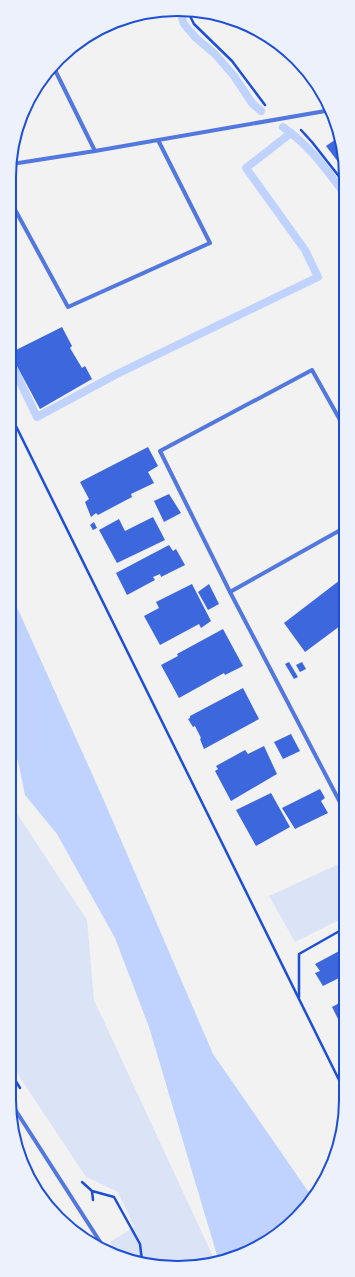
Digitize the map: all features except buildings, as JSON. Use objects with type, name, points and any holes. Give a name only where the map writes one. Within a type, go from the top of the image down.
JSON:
[{"type":"street","points":[[56,71],[96,151]]},
{"type":"street","points":[[16,163],[325,111]]},
{"type":"street","points":[[16,211],[68,307],[210,243],[158,140]]},
{"type":"street","points":[[339,418],[312,370],[160,451],[230,592],[339,800]]},
{"type":"street","points":[[230,592],[339,531]]},
{"type":"street","points":[[16,1111],[99,1240]]},
{"type":"path","points":[[190,16],[194,24],[232,61],[276,120]]},
{"type":"path","points":[[288,117],[312,142],[339,177]]},
{"type":"path","points":[[16,426],[339,1080]]},
{"type":"path","points":[[299,1000],[299,954],[339,932]]},
{"type":"path","points":[[16,1081],[21,1089]]},
{"type":"path","points":[[80,1181],[92,1190],[114,1197],[140,1244],[141,1257]]},
{"type":"shaded area","points":[[16,812],[87,920],[94,1000],[213,1257],[188,1261],[156,1260],[113,1248],[110,1242],[134,1227],[118,1192],[86,1177],[16,1072]]},
{"type":"shaded area","points":[[339,864],[339,920],[295,942],[269,896]]},
{"type":"water","points":[[16,605],[102,796],[213,1054],[309,1193],[292,1214],[276,1228],[239,1249],[217,1256],[149,1027],[115,938],[57,834],[25,795],[16,758]]},
{"type":"waterway","points":[[181,16],[184,24],[196,38],[215,54],[234,76],[252,103],[261,111]]},
{"type":"waterway","points":[[283,127],[310,150],[339,186]]},
{"type":"waterway","points":[[16,373],[37,417],[117,374],[318,277],[305,250],[246,168],[291,133]]}]
